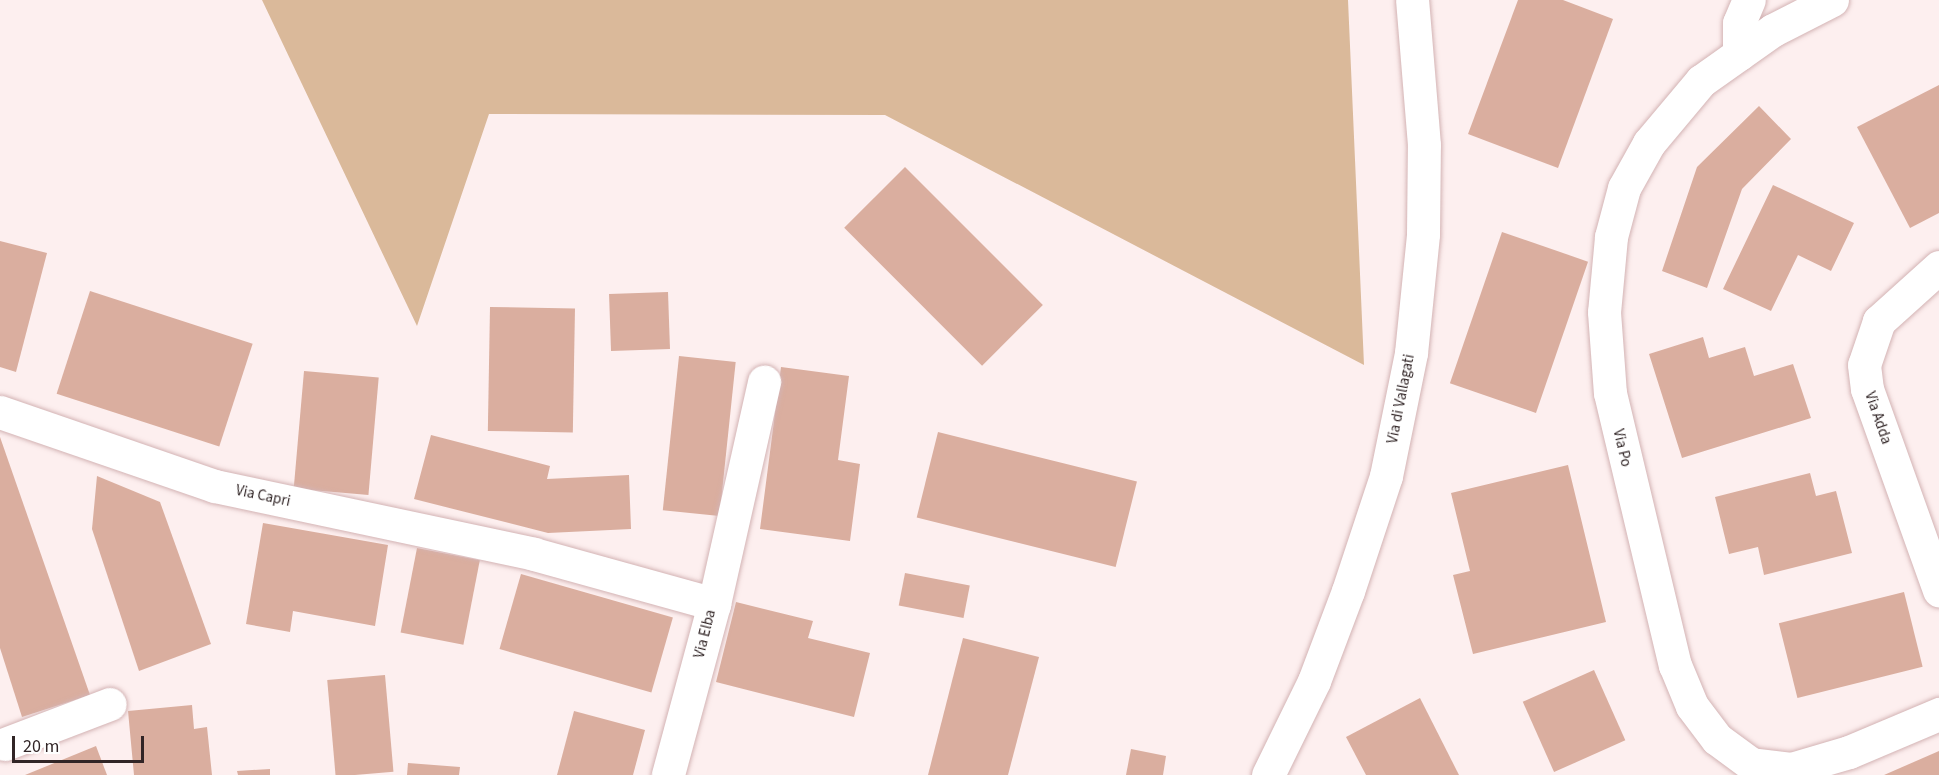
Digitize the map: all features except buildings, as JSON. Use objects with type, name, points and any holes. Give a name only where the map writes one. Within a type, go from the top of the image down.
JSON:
[{"type":"street","name":"Via di Vallagati","points":[[1268,775],[1314,681],[1348,591],[1386,476],[1411,353],[1423,234],[1424,157],[1412,0]]},
{"type":"street","points":[[1739,54],[1739,23],[1749,0]]},
{"type":"street","name":"Via Po","points":[[1832,0],[1773,30],[1701,81],[1649,143],[1624,188],[1605,278],[1610,393],[1675,665],[1704,726],[1728,750],[1763,768],[1820,763],[1939,714]]},
{"type":"street","name":"Via Adda","points":[[1939,267],[1879,321],[1864,364],[1867,389],[1939,590]]},
{"type":"street","points":[[714,604],[764,382]]},
{"type":"street","name":"Via Capri","points":[[0,412],[215,486],[534,554]]},
{"type":"street","name":"Via Elba","points":[[534,554],[714,604],[668,775]]},
{"type":"street","points":[[2,740],[110,704]]},
{"type":"shaded area","points":[[262,0],[1348,0],[1364,365],[885,115],[489,114],[417,326]]}]
